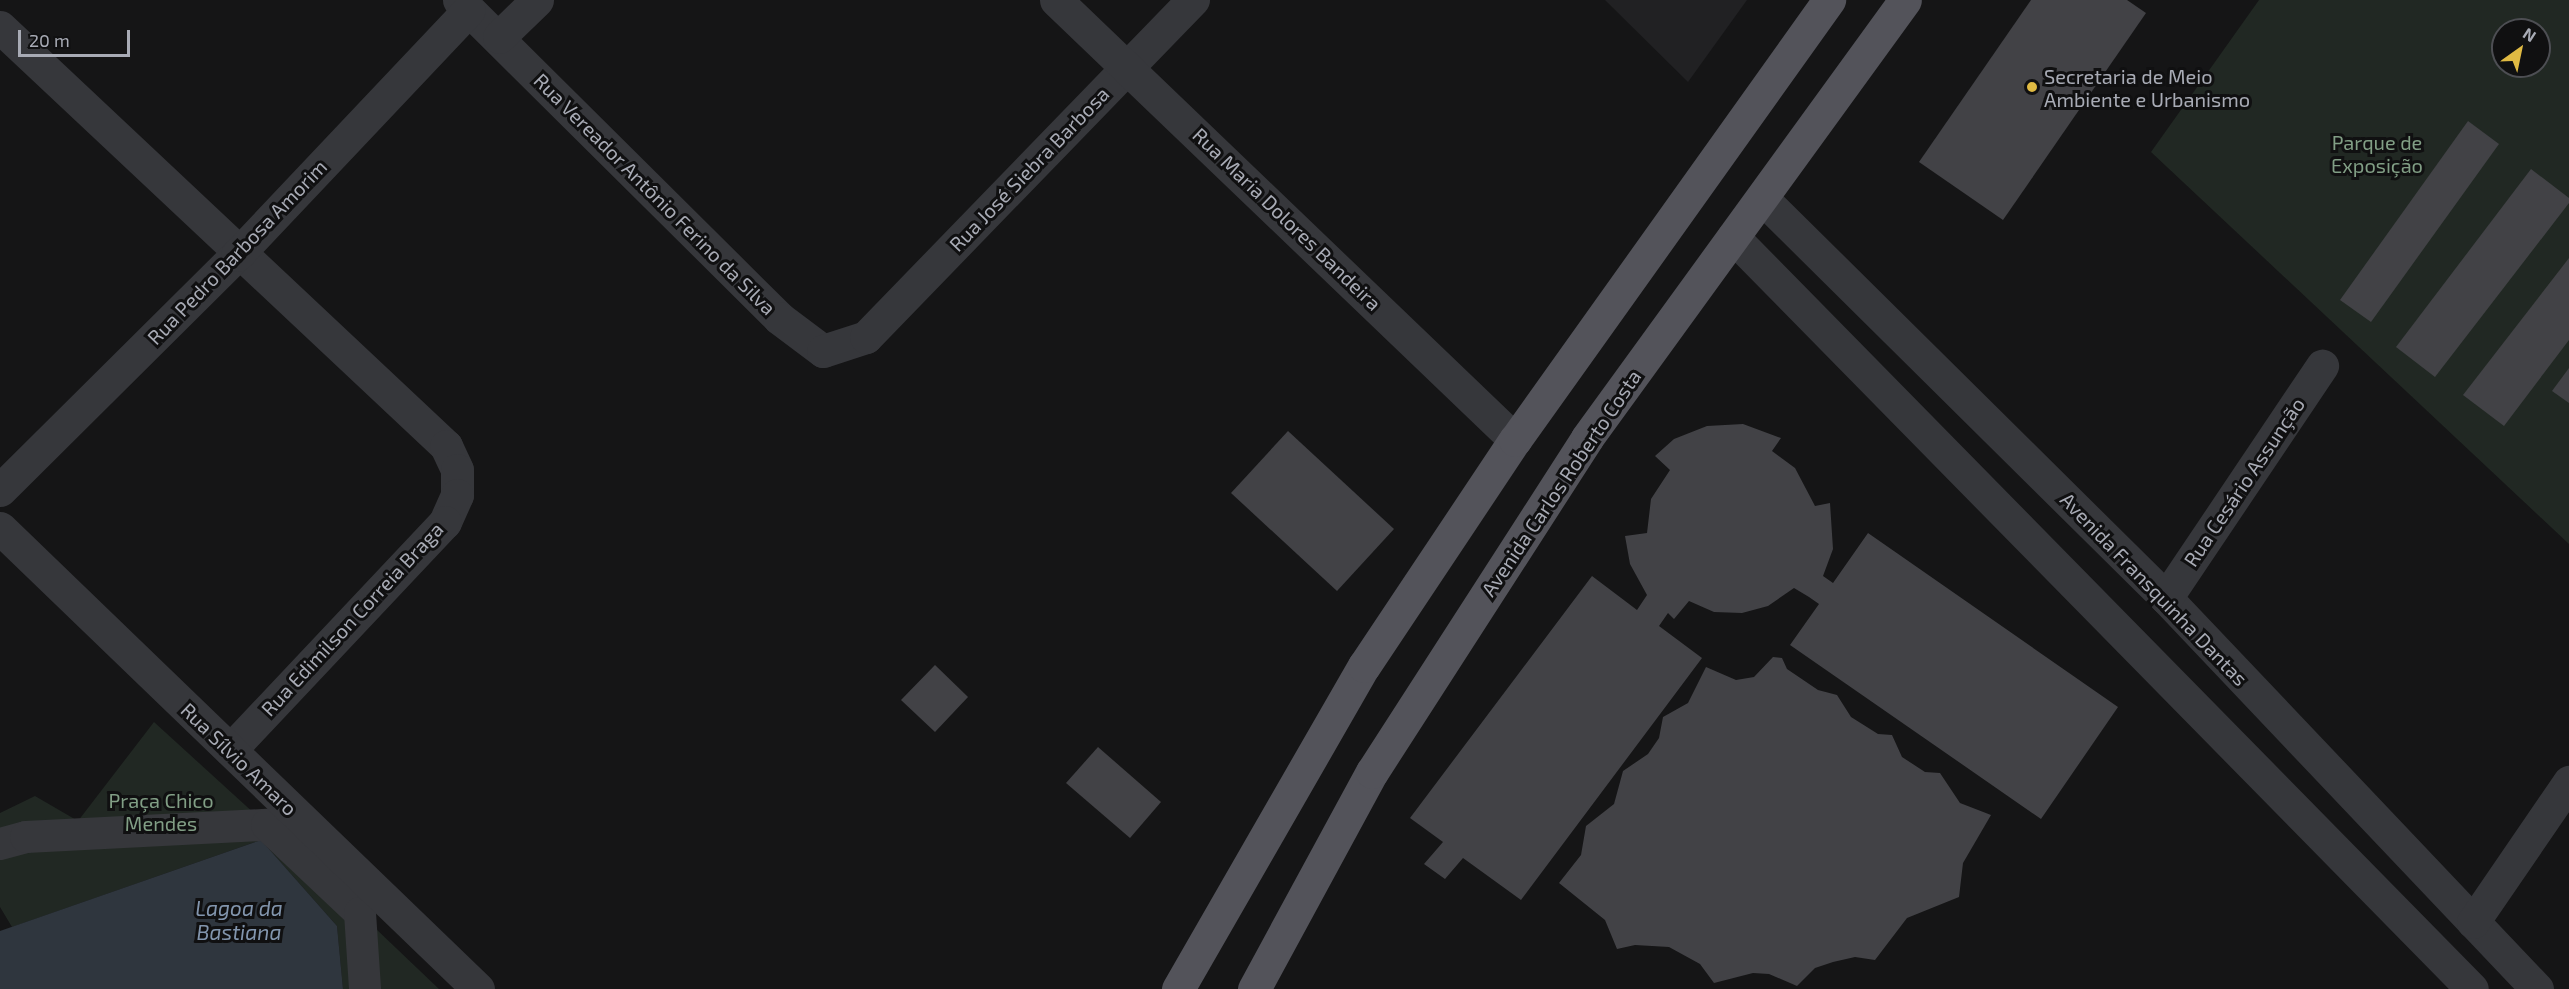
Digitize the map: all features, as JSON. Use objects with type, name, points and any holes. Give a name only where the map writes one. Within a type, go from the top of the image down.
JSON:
[{"type":"main road","points":[[1178,989],[1358,676],[1515,440],[1829,0]]},
{"type":"main road","name":"Avenida Carlos Roberto Costa","points":[[1254,989],[1372,772],[1587,438],[1905,0]]},
{"type":"street","points":[[499,37],[537,0]]},
{"type":"street","name":"Rua Maria Dolores Bandeira","points":[[1056,0],[1129,66],[1515,440]]},
{"type":"street","name":"Rua José Siebra Barbosa","points":[[866,337],[1193,0]]},
{"type":"street","name":"Rua Vereador Antônio Ferino da Silva","points":[[464,5],[806,341],[823,351],[866,337]]},
{"type":"street","name":"Rua Pedro Barbosa Amorim","points":[[0,490],[237,255],[464,5]]},
{"type":"street","points":[[1,29],[237,255]]},
{"type":"street","name":"Avenida Fransquinha Dantas","points":[[1762,198],[2166,598],[2537,989]]},
{"type":"street","points":[[1733,237],[2472,989]]},
{"type":"street","name":"Rua Edimilson Correia Braga","points":[[230,750],[445,522],[457,495],[457,470],[446,447],[237,255]]},
{"type":"street","name":"Rua Cesário Assunção","points":[[2166,598],[2322,366]]},
{"type":"street","name":"Rua Sílvio Amaro","points":[[0,528],[478,989]]},
{"type":"street","points":[[2473,922],[2569,782]]},
{"type":"street","points":[[0,843],[26,837],[267,825],[360,913],[365,989]]},
{"type":"shaded area","points":[[1605,0],[1747,0],[1688,82]]},
{"type":"green space","name":"Parque de Exposição","points":[[2259,0],[2569,0],[2569,544],[2151,152]]},
{"type":"green space","name":"Praça Chico Mendes","points":[[154,722],[267,825],[439,989],[343,989],[337,926],[261,840],[12,927],[0,907],[0,813],[35,796],[78,821]]},
{"type":"water","name":"Lagoa da Bastiana","points":[[261,840],[337,926],[343,989],[0,989],[0,931]]},
{"type":"building","name":"Secretaria de Meio Ambiente e Urbanismo","points":[[2031,0],[2127,0],[2146,13],[2003,220],[1919,162]]},
{"type":"building","points":[[2468,121],[2499,144],[2371,322],[2340,300]]},
{"type":"building","points":[[2531,169],[2569,198],[2569,203],[2435,377],[2396,347]]},
{"type":"building","points":[[2569,258],[2569,340],[2504,426],[2463,395]]},
{"type":"building","points":[[2569,368],[2569,403],[2552,391]]},
{"type":"building","points":[[1743,424],[1781,438],[1772,451],[1795,468],[1815,506],[1830,503],[1833,549],[1823,576],[1833,583],[1868,533],[2118,707],[2041,819],[1790,645],[1819,604],[1809,597],[1794,588],[1768,606],[1742,613],[1714,612],[1689,601],[1674,619],[1668,613],[1659,626],[1702,658],[1521,900],[1463,858],[1445,879],[1424,864],[1443,842],[1410,818],[1592,576],[1637,610],[1647,595],[1630,564],[1625,536],[1647,533],[1651,499],[1670,470],[1655,456],[1674,439],[1707,426]]},
{"type":"building","points":[[1288,431],[1394,529],[1337,591],[1231,493]]},
{"type":"building","points":[[1773,657],[1782,658],[1787,669],[1818,690],[1837,695],[1851,717],[1878,734],[1892,735],[1902,757],[1925,772],[1940,773],[1960,803],[1991,815],[1963,863],[1959,897],[1907,918],[1875,960],[1855,957],[1815,968],[1797,986],[1769,974],[1753,973],[1714,983],[1700,964],[1669,947],[1635,945],[1617,949],[1605,920],[1559,883],[1581,855],[1586,826],[1614,804],[1623,771],[1648,754],[1659,738],[1663,717],[1688,703],[1706,667],[1736,680],[1754,677]]},
{"type":"building","points":[[935,665],[968,697],[935,732],[901,700]]},
{"type":"building","points":[[1098,747],[1161,802],[1130,838],[1066,783]]},
{"type":"place","name":"Secretaria de Meio Ambiente e Urbanismo","points":[[2032,87]]}]
